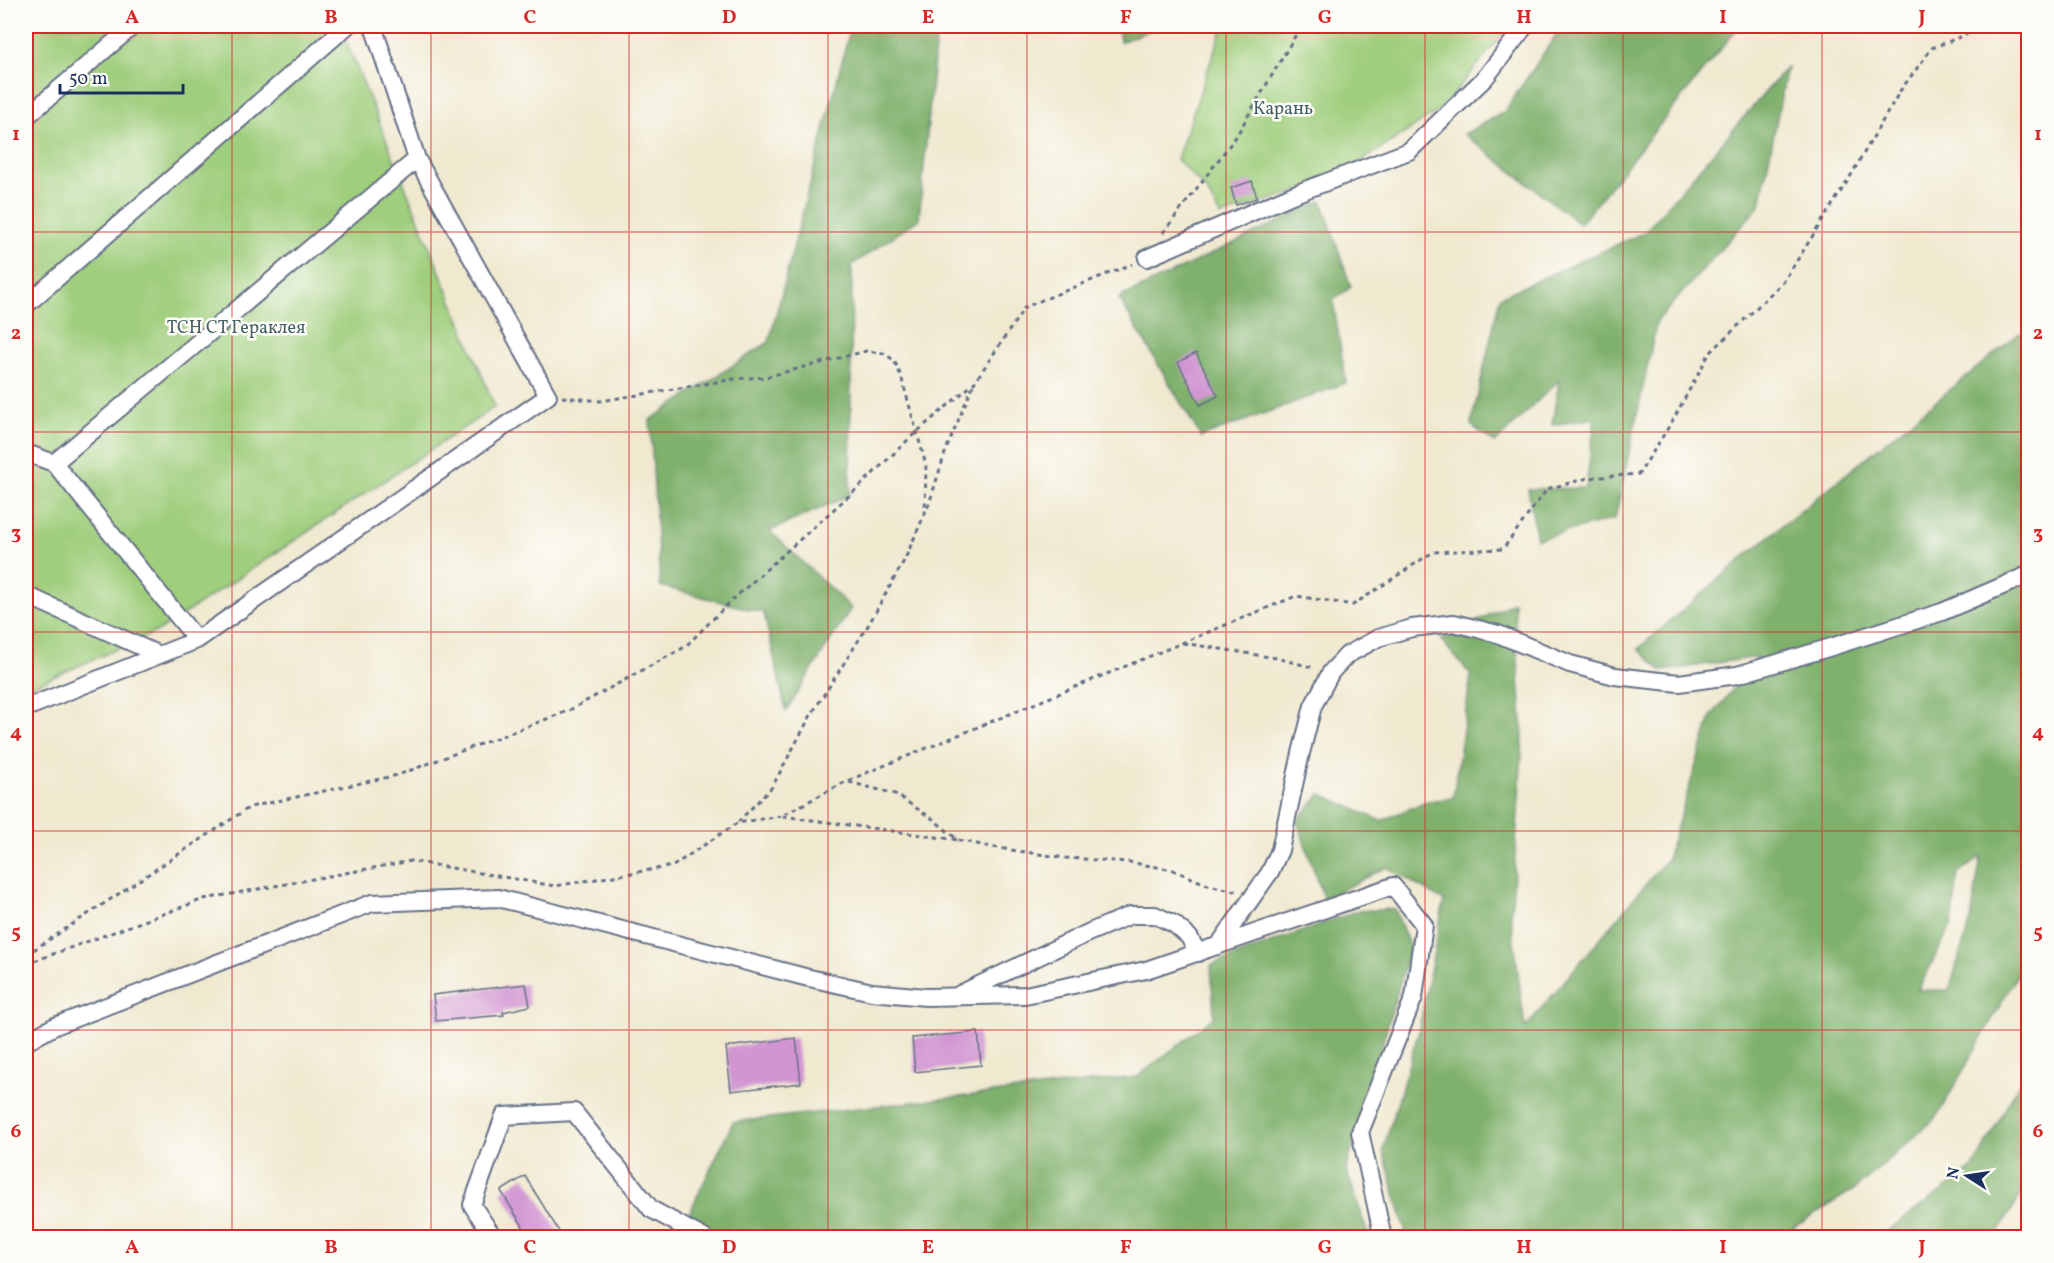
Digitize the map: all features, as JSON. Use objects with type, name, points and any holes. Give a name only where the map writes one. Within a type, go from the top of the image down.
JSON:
[{"type":"street","points":[[26,117],[133,26]]},
{"type":"street","points":[[26,305],[347,26]]},
{"type":"street","points":[[26,708],[197,640],[548,396],[417,159],[373,26]]},
{"type":"street","points":[[1147,258],[1292,195],[1409,151],[1485,78],[1525,26]]},
{"type":"street","points":[[54,462],[417,159]]},
{"type":"street","points":[[26,453],[54,462],[197,640]]},
{"type":"street","points":[[1218,946],[1270,872],[1280,850],[1313,706],[1331,672],[1347,655],[1378,638],[1412,628],[1454,623],[1498,634],[1570,664],[1615,676],[1679,683],[1737,675],[1942,612],[2028,575]]},
{"type":"street","points":[[26,595],[157,654]]},
{"type":"street","points":[[26,1042],[55,1026],[372,903],[498,898],[805,977],[872,992],[926,997],[1025,995],[1146,970],[1393,886],[1424,925],[1414,996],[1360,1132],[1383,1238]]},
{"type":"street","points":[[955,996],[1131,915],[1155,915],[1174,924],[1189,937],[1198,953]]},
{"type":"street","points":[[494,1238],[472,1205],[504,1116],[574,1112],[651,1209],[704,1238]]},
{"type":"path","points":[[1161,236],[1234,138],[1301,26]]},
{"type":"path","points":[[781,816],[847,782],[1296,596],[1353,605],[1433,552],[1503,549],[1547,489],[1587,477],[1639,474],[1673,420],[1709,354],[1784,281],[1850,177],[1900,91],[1932,48],[1983,26]]},
{"type":"path","points":[[26,964],[204,899],[411,861],[555,886],[673,866],[737,823],[772,787],[811,716],[869,624],[905,560],[925,515],[946,450],[974,383],[1025,307],[1147,258]]},
{"type":"path","points":[[548,396],[601,401],[734,379],[766,377],[866,351],[883,353],[894,360],[901,376],[926,465],[925,515]]},
{"type":"path","points":[[26,955],[250,807],[398,775],[568,711],[686,647],[732,600],[860,486],[912,436],[974,383]]},
{"type":"path","points":[[1182,643],[1276,658],[1331,672]]},
{"type":"path","points":[[847,782],[895,794],[933,819],[958,840]]},
{"type":"path","points":[[737,823],[781,816],[958,840],[1066,858],[1129,862],[1173,870],[1208,885],[1253,895]]},
{"type":"green space","name":"ТСН СТ Гераклея","points":[[26,26],[340,26],[495,407],[160,630],[26,689]]},
{"type":"green space","points":[[851,26],[937,26],[919,219],[852,265],[850,495],[770,531],[851,608],[786,711],[764,613],[660,586],[650,420],[769,342]]},
{"type":"green space","points":[[1118,26],[1161,26],[1120,42]]},
{"type":"green space","name":"Карань","points":[[1223,26],[1510,26],[1440,110],[1333,180],[1220,216],[1207,191],[1177,159]]},
{"type":"green space","points":[[1562,26],[1739,26],[1580,224],[1464,134],[1504,112]]},
{"type":"green space","points":[[1787,67],[1760,205],[1657,321],[1615,519],[1537,539],[1528,489],[1586,488],[1595,418],[1552,425],[1559,380],[1495,443],[1471,425],[1500,297],[1645,232]]},
{"type":"green space","points":[[1322,201],[1351,287],[1333,300],[1346,383],[1201,437],[1119,298]]},
{"type":"green space","points":[[2020,333],[2028,339],[2028,956],[1936,1118],[1855,1189],[1779,1237],[1407,1237],[1383,1150],[1418,1034],[1444,901],[1387,867],[1324,899],[1297,821],[1321,794],[1381,821],[1427,801],[1453,798],[1471,675],[1441,640],[1514,602],[1523,736],[1511,918],[1525,1028],[1667,859],[1711,717],[1758,657],[1662,671],[1638,649],[1744,557]],"holes":[[[1981,856],[1971,919],[1949,990],[1918,990],[1952,924],[1958,874]]]},
{"type":"green space","points":[[1395,909],[1410,948],[1346,1169],[1369,1237],[717,1238],[685,1222],[733,1122],[1137,1077],[1214,1017],[1211,965],[1357,911]]},
{"type":"green space","points":[[2028,1067],[2028,1184],[1995,1237],[1879,1237],[1973,1168]]},
{"type":"building","points":[[1252,181],[1257,198],[1236,205],[1231,188]]},
{"type":"building","points":[[1196,353],[1218,396],[1200,405],[1178,362]]},
{"type":"building","points":[[526,984],[530,1006],[503,1012],[504,1015],[436,1021],[433,995]]},
{"type":"building","points":[[978,1032],[981,1065],[915,1072],[912,1038]]},
{"type":"building","points":[[796,1038],[801,1083],[731,1091],[726,1047]]},
{"type":"building","points":[[525,1176],[563,1238],[530,1238],[501,1191]]}]
